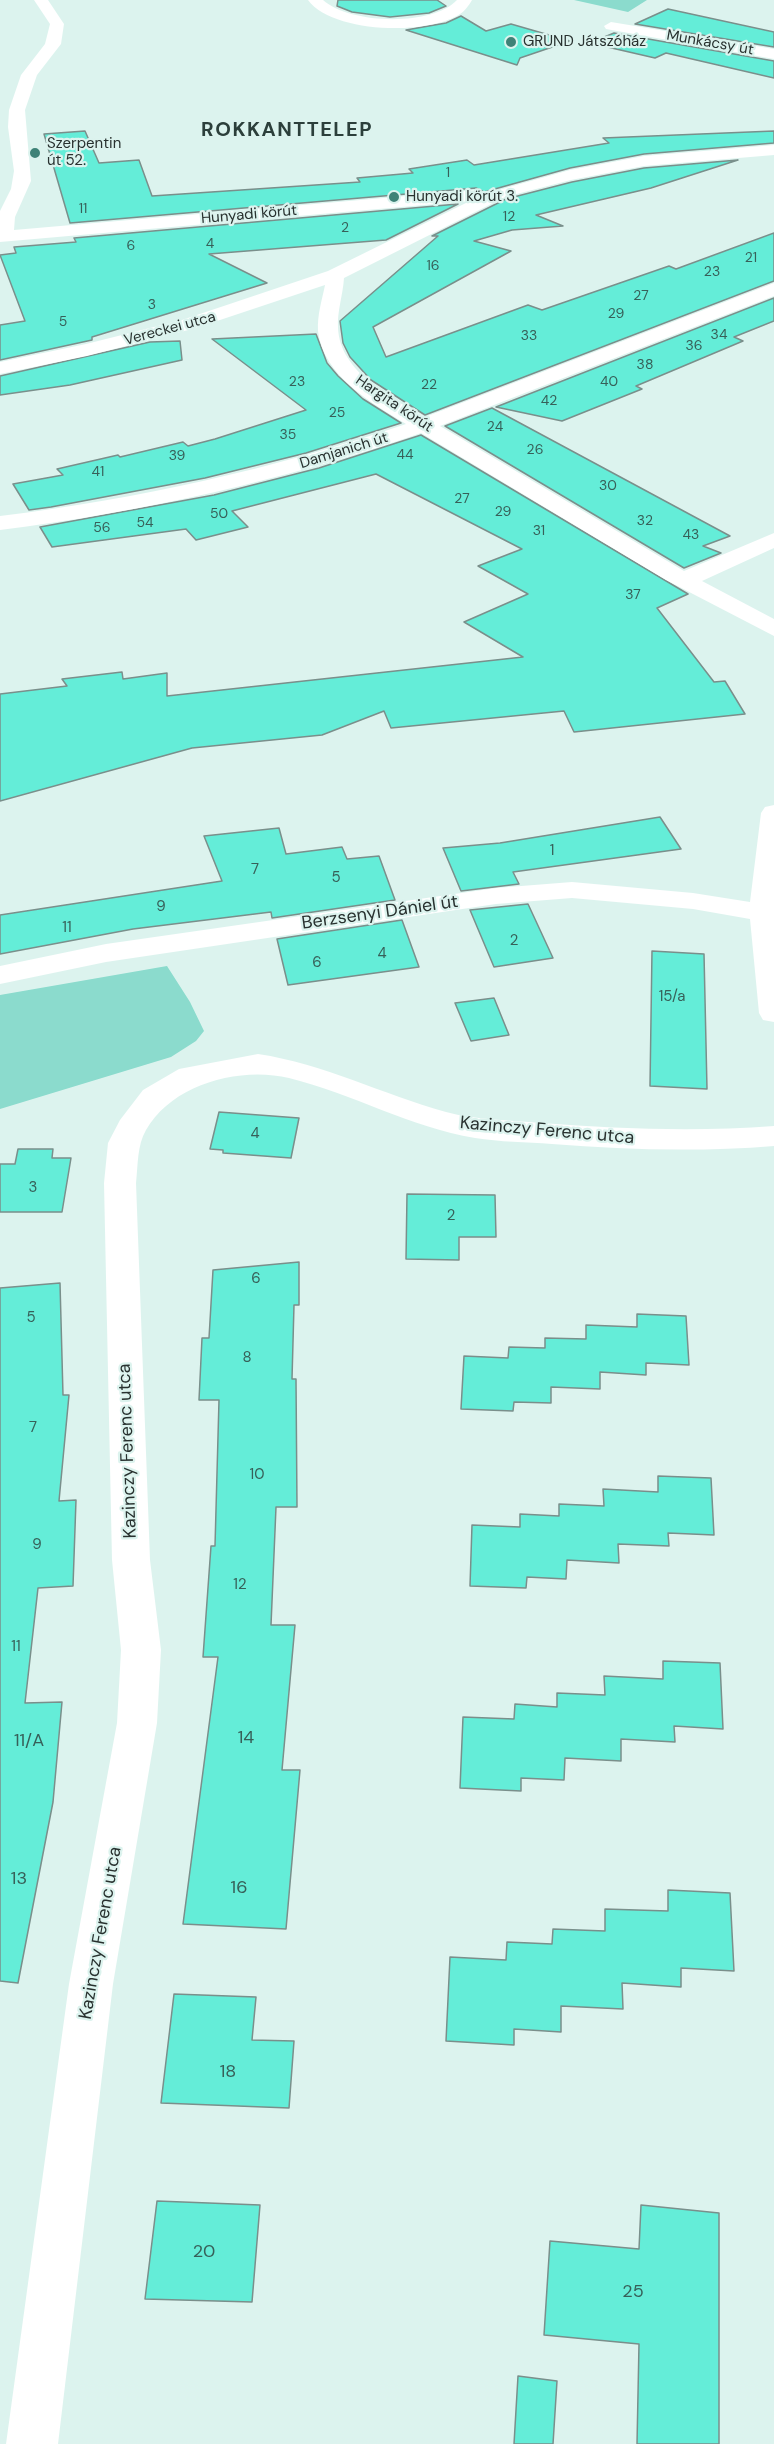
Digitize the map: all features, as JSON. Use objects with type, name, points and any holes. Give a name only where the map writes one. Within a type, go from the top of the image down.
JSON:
[{"type":"street","points":[[2,237],[4,217],[22,179],[16,118],[29,76],[47,57],[55,43],[57,24],[41,0]]},
{"type":"street","points":[[315,0],[322,8],[334,13],[377,22],[396,23],[441,17],[460,8],[465,0]]},
{"type":"street","name":"Munkácsy út","points":[[611,26],[774,54]]},
{"type":"street","points":[[10,75],[29,76]]},
{"type":"street","points":[[335,275],[499,193],[570,175],[644,161],[774,150]]},
{"type":"street","name":"Hunyadi körút","points":[[2,237],[499,193]]},
{"type":"street","name":"Vereckei utca","points":[[0,368],[66,355],[189,324],[335,275]]},
{"type":"street","name":"Hargita körút","points":[[335,275],[328,318],[330,345],[337,360],[353,378],[375,395],[424,425],[684,580],[774,629]]},
{"type":"street","name":"Damjanich út","points":[[0,523],[125,505],[311,462],[424,425],[774,289]]},
{"type":"street","points":[[684,580],[774,540]]},
{"type":"street","points":[[774,813],[764,873],[762,913],[766,964],[774,1013]]},
{"type":"street","name":"Berzsenyi Dániel út","points":[[0,975],[106,953],[496,896],[572,890],[693,901],[762,913]]},
{"type":"street","name":"Kazinczy Ferenc utca","points":[[32,2444],[91,1984],[137,1723],[141,1650],[131,1560],[120,1183],[124,1143],[131,1127],[154,1097],[183,1079],[224,1069],[264,1064],[294,1069],[440,1121],[477,1128],[618,1139],[737,1139],[774,1136]]},
{"type":"green space","points":[[574,0],[647,0],[628,12]]},
{"type":"green space","points":[[167,966],[190,1002],[204,1031],[196,1041],[171,1057],[0,1109],[0,995]]},
{"type":"building","points":[[338,0],[437,0],[446,6],[429,13],[390,17],[352,12],[337,6]]},
{"type":"building","points":[[668,9],[774,32],[774,47],[635,24]]},
{"type":"building","name":"GRUND Játszóház","points":[[461,16],[486,31],[511,24],[570,41],[520,58],[517,65],[406,30],[446,23]]},
{"type":"building","points":[[614,33],[774,61],[774,78],[666,53],[655,58],[590,43]]},
{"type":"building","points":[[85,131],[99,163],[139,160],[152,196],[360,182],[357,178],[413,173],[409,169],[467,160],[474,165],[609,143],[603,138],[774,131],[774,143],[644,154],[570,168],[484,192],[476,188],[70,223],[44,134]]},
{"type":"building","points":[[738,160],[651,188],[536,215],[563,226],[512,230],[474,241],[511,251],[373,327],[386,357],[528,305],[542,310],[669,266],[676,269],[774,233],[774,281],[425,415],[371,380],[350,357],[343,343],[340,321],[438,236],[432,236],[506,199],[572,182],[644,168]]},
{"type":"building","points":[[458,204],[386,240],[209,254],[267,283],[92,337],[92,340],[0,360],[0,325],[25,321],[0,255],[16,253],[14,247],[76,242],[74,238]]},
{"type":"building","points":[[774,298],[774,321],[734,337],[743,341],[636,386],[642,389],[562,421],[496,407]]},
{"type":"building","points":[[316,334],[327,363],[338,376],[363,399],[401,423],[306,453],[205,478],[51,507],[29,510],[13,484],[63,475],[57,469],[118,455],[120,457],[183,442],[188,446],[306,410],[212,339]]},
{"type":"building","points":[[180,341],[182,360],[70,385],[0,395],[0,376],[150,342]]},
{"type":"building","points":[[492,408],[730,536],[703,546],[721,553],[684,568],[445,426]]},
{"type":"building","points":[[421,435],[688,594],[657,608],[714,682],[725,681],[745,714],[574,732],[564,711],[391,728],[384,711],[322,735],[192,748],[0,801],[0,694],[67,686],[62,679],[122,672],[123,679],[167,673],[167,696],[523,657],[464,622],[528,594],[478,566],[522,549],[376,474],[232,511],[248,527],[196,540],[186,529],[52,547],[40,527],[214,495],[319,468]]},
{"type":"building","points":[[660,817],[681,849],[513,872],[519,884],[461,891],[443,848],[500,843]]},
{"type":"building","points":[[279,828],[286,854],[342,847],[347,859],[379,856],[395,900],[272,918],[271,912],[133,929],[0,954],[0,915],[222,881],[204,836]]},
{"type":"building","points":[[528,904],[553,958],[494,967],[470,910]]},
{"type":"building","points":[[402,920],[419,967],[288,985],[277,939]]},
{"type":"building","points":[[652,951],[704,954],[707,1089],[650,1086]]},
{"type":"building","points":[[494,998],[509,1035],[471,1041],[455,1003]]},
{"type":"building","points":[[219,1112],[299,1118],[291,1158],[223,1153],[223,1150],[210,1149]]},
{"type":"building","points":[[18,1149],[53,1149],[52,1158],[71,1158],[62,1212],[0,1212],[0,1164],[15,1164]]},
{"type":"building","points":[[407,1194],[495,1195],[496,1237],[459,1237],[459,1260],[406,1259]]},
{"type":"building","points":[[299,1262],[299,1305],[294,1305],[292,1379],[296,1379],[297,1507],[276,1507],[271,1625],[295,1625],[282,1770],[300,1770],[286,1929],[183,1924],[218,1657],[203,1657],[211,1546],[215,1546],[219,1400],[199,1400],[202,1338],[209,1338],[213,1270]]},
{"type":"building","points":[[60,1283],[63,1395],[69,1395],[59,1501],[76,1500],[73,1586],[38,1588],[25,1703],[62,1702],[53,1802],[18,1983],[0,1981],[0,1288]]},
{"type":"building","points":[[637,1314],[686,1316],[689,1365],[646,1363],[646,1375],[600,1372],[600,1389],[551,1387],[551,1403],[514,1402],[513,1411],[461,1409],[464,1356],[508,1358],[509,1347],[545,1348],[545,1338],[586,1339],[586,1325],[637,1327]]},
{"type":"building","points":[[658,1476],[711,1478],[714,1535],[668,1533],[669,1546],[618,1544],[619,1563],[567,1560],[566,1579],[527,1577],[526,1588],[470,1586],[472,1525],[520,1527],[520,1514],[559,1516],[559,1504],[604,1506],[603,1489],[658,1492]]},
{"type":"building","points":[[663,1661],[720,1663],[723,1729],[674,1726],[675,1742],[621,1739],[621,1761],[565,1758],[564,1780],[521,1778],[521,1791],[460,1788],[463,1717],[514,1719],[515,1704],[557,1707],[557,1693],[605,1695],[604,1676],[663,1679]]},
{"type":"building","points":[[668,1890],[730,1893],[734,1971],[681,1968],[681,1987],[622,1983],[623,2009],[561,2006],[561,2032],[514,2029],[514,2045],[446,2041],[450,1957],[506,1960],[507,1942],[552,1944],[553,1929],[605,1931],[605,1909],[668,1911]]},
{"type":"building","points":[[174,1994],[256,1997],[252,2040],[294,2041],[289,2108],[161,2103]]},
{"type":"building","points":[[157,2201],[260,2205],[252,2302],[145,2299]]},
{"type":"building","points":[[641,2205],[719,2213],[719,2444],[637,2444],[639,2344],[544,2335],[550,2241],[639,2249]]},
{"type":"building","points":[[518,2376],[557,2381],[553,2444],[514,2444]]},
{"type":"place","name":"GRUND Játszóház","points":[[511,42]]},
{"type":"place","name":"Szerpentin út 52.","points":[[35,153]]},
{"type":"place","name":"Hunyadi körút 3.","points":[[394,197]]},
{"type":"district","name":"ROKKANTTELEP","points":[[287,131]]}]
